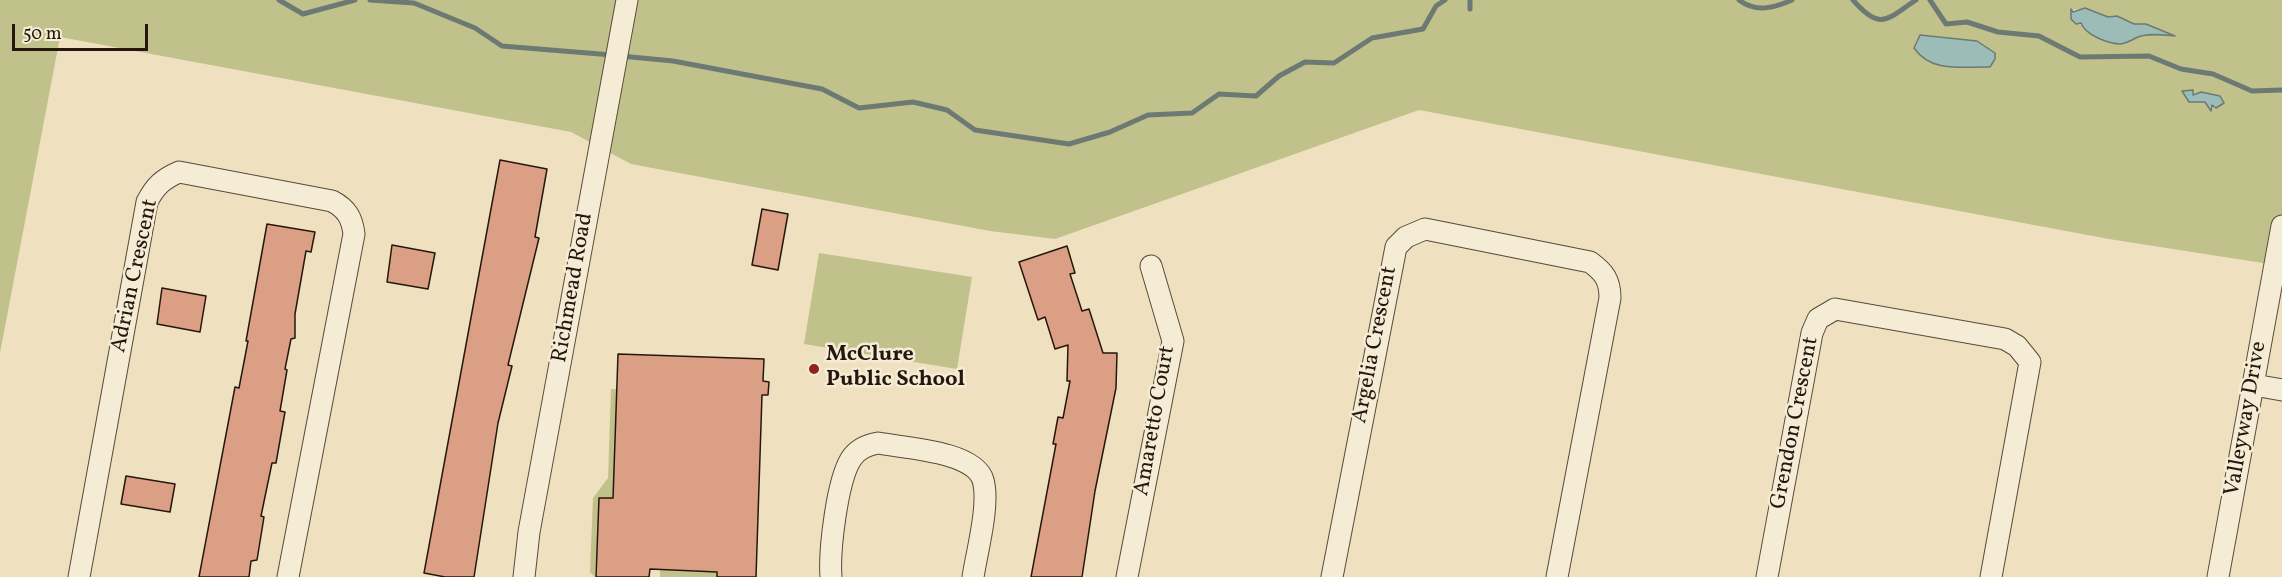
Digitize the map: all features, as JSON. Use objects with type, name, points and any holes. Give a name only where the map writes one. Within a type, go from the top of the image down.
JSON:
[{"type":"street","name":"Richmead Road","points":[[524,577],[529,532],[627,0]]},
{"type":"street","name":"Adrian Crescent","points":[[79,577],[147,202],[154,188],[165,178],[179,172],[332,201],[349,214],[353,224],[354,234],[288,577]]},
{"type":"street","name":"Valleyway Drive","points":[[2218,577],[2282,226]]},
{"type":"street","name":"Argelia Crescent","points":[[1332,577],[1393,257],[1396,247],[1406,237],[1425,229],[1590,262],[1603,271],[1610,285],[1610,298],[1557,577]]},
{"type":"street","name":"Amaretto Court","points":[[1127,577],[1173,341],[1151,266]]},
{"type":"street","name":"Grendon Crescent","points":[[1767,577],[1812,333],[1818,319],[1835,309],[2005,339],[2017,346],[2030,362],[1991,577]]},
{"type":"street","points":[[2254,385],[2282,390]]},
{"type":"street","points":[[831,577],[831,543],[845,473],[851,459],[858,451],[867,445],[878,444],[957,458],[971,464],[983,478],[985,496],[973,577]]},
{"type":"green space","points":[[0,0],[2282,0],[2282,266],[2109,239],[1419,110],[1055,239],[990,231],[631,164],[571,132],[60,37],[0,353]],"holes":[[[2079,9],[2108,17],[2117,16],[2134,24],[2146,24],[2170,36],[2157,34],[2138,37],[2123,44],[2113,43],[2071,19],[2071,10]],[[1920,35],[1977,41],[1990,67],[1939,65],[1921,56],[1914,48]],[[2185,93],[2211,94],[2223,103],[2216,108],[2205,102],[2186,98]]]},
{"type":"green space","points":[[819,253],[972,277],[957,369],[804,344]]},
{"type":"green space","points":[[611,389],[617,389],[613,498],[599,498],[595,577],[590,572],[593,498],[608,478]]},
{"type":"green space","points":[[660,570],[717,572],[717,577],[660,577]]},
{"type":"water","points":[[2085,8],[2108,17],[2117,16],[2134,24],[2146,24],[2175,36],[2147,35],[2121,44],[2104,41],[2092,35],[2081,23],[2076,24],[2071,19],[2071,9],[2073,12]]},
{"type":"water","points":[[1920,35],[1977,41],[1995,53],[1995,59],[1990,67],[1939,65],[1921,56],[1914,48]]},
{"type":"water","points":[[2193,90],[2193,95],[2201,92],[2220,96],[2224,103],[2216,108],[2212,105],[2211,111],[2205,102],[2189,102],[2182,91]]},
{"type":"building","points":[[500,160],[547,169],[535,237],[539,238],[508,365],[512,366],[498,423],[474,577],[445,577],[424,573]]},
{"type":"building","points":[[762,209],[788,214],[778,270],[752,265]]},
{"type":"building","points":[[267,224],[315,232],[311,252],[306,251],[295,314],[295,338],[291,339],[285,369],[287,370],[280,411],[285,412],[276,463],[272,463],[261,516],[264,517],[257,560],[251,561],[249,577],[199,577],[235,387],[239,388]]},
{"type":"building","points":[[392,245],[435,253],[428,289],[387,282]]},
{"type":"building","points":[[1067,246],[1075,273],[1070,274],[1082,311],[1089,309],[1103,353],[1117,353],[1116,388],[1095,491],[1082,577],[1031,577],[1056,444],[1053,444],[1058,417],[1063,418],[1070,381],[1067,381],[1068,345],[1055,349],[1045,317],[1038,320],[1019,262]]},
{"type":"building","points":[[162,288],[206,296],[200,332],[157,324]]},
{"type":"building","points":[[618,354],[764,359],[763,381],[769,382],[768,395],[762,395],[756,577],[717,577],[717,572],[650,569],[649,577],[596,577],[599,498],[613,498]]},
{"type":"building","points":[[126,476],[175,484],[170,512],[121,504]]},
{"type":"waterway","points":[[279,0],[303,14],[355,0]]},
{"type":"waterway","points":[[370,0],[414,3],[475,28],[502,46],[612,55]]},
{"type":"waterway","points":[[621,56],[673,61],[822,89],[859,108],[913,102],[947,110],[975,130],[1069,144],[1110,132],[1148,115],[1192,113],[1219,94],[1256,96],[1279,76],[1305,62],[1334,63],[1372,38],[1423,29],[1436,6],[1445,0]]},
{"type":"waterway","points":[[1470,0],[1470,9]]},
{"type":"waterway","points":[[1739,0],[1758,8],[1779,5],[1792,0]]},
{"type":"waterway","points":[[1853,0],[1863,10],[1878,19],[1891,17],[1916,0]]},
{"type":"waterway","points":[[1930,0],[1946,24],[1967,22],[1998,32],[2039,36],[2080,57],[2149,56],[2181,69],[2213,74],[2252,91],[2282,90]]},
{"type":"place","name":"McClure Public School","points":[[814,369]]}]
